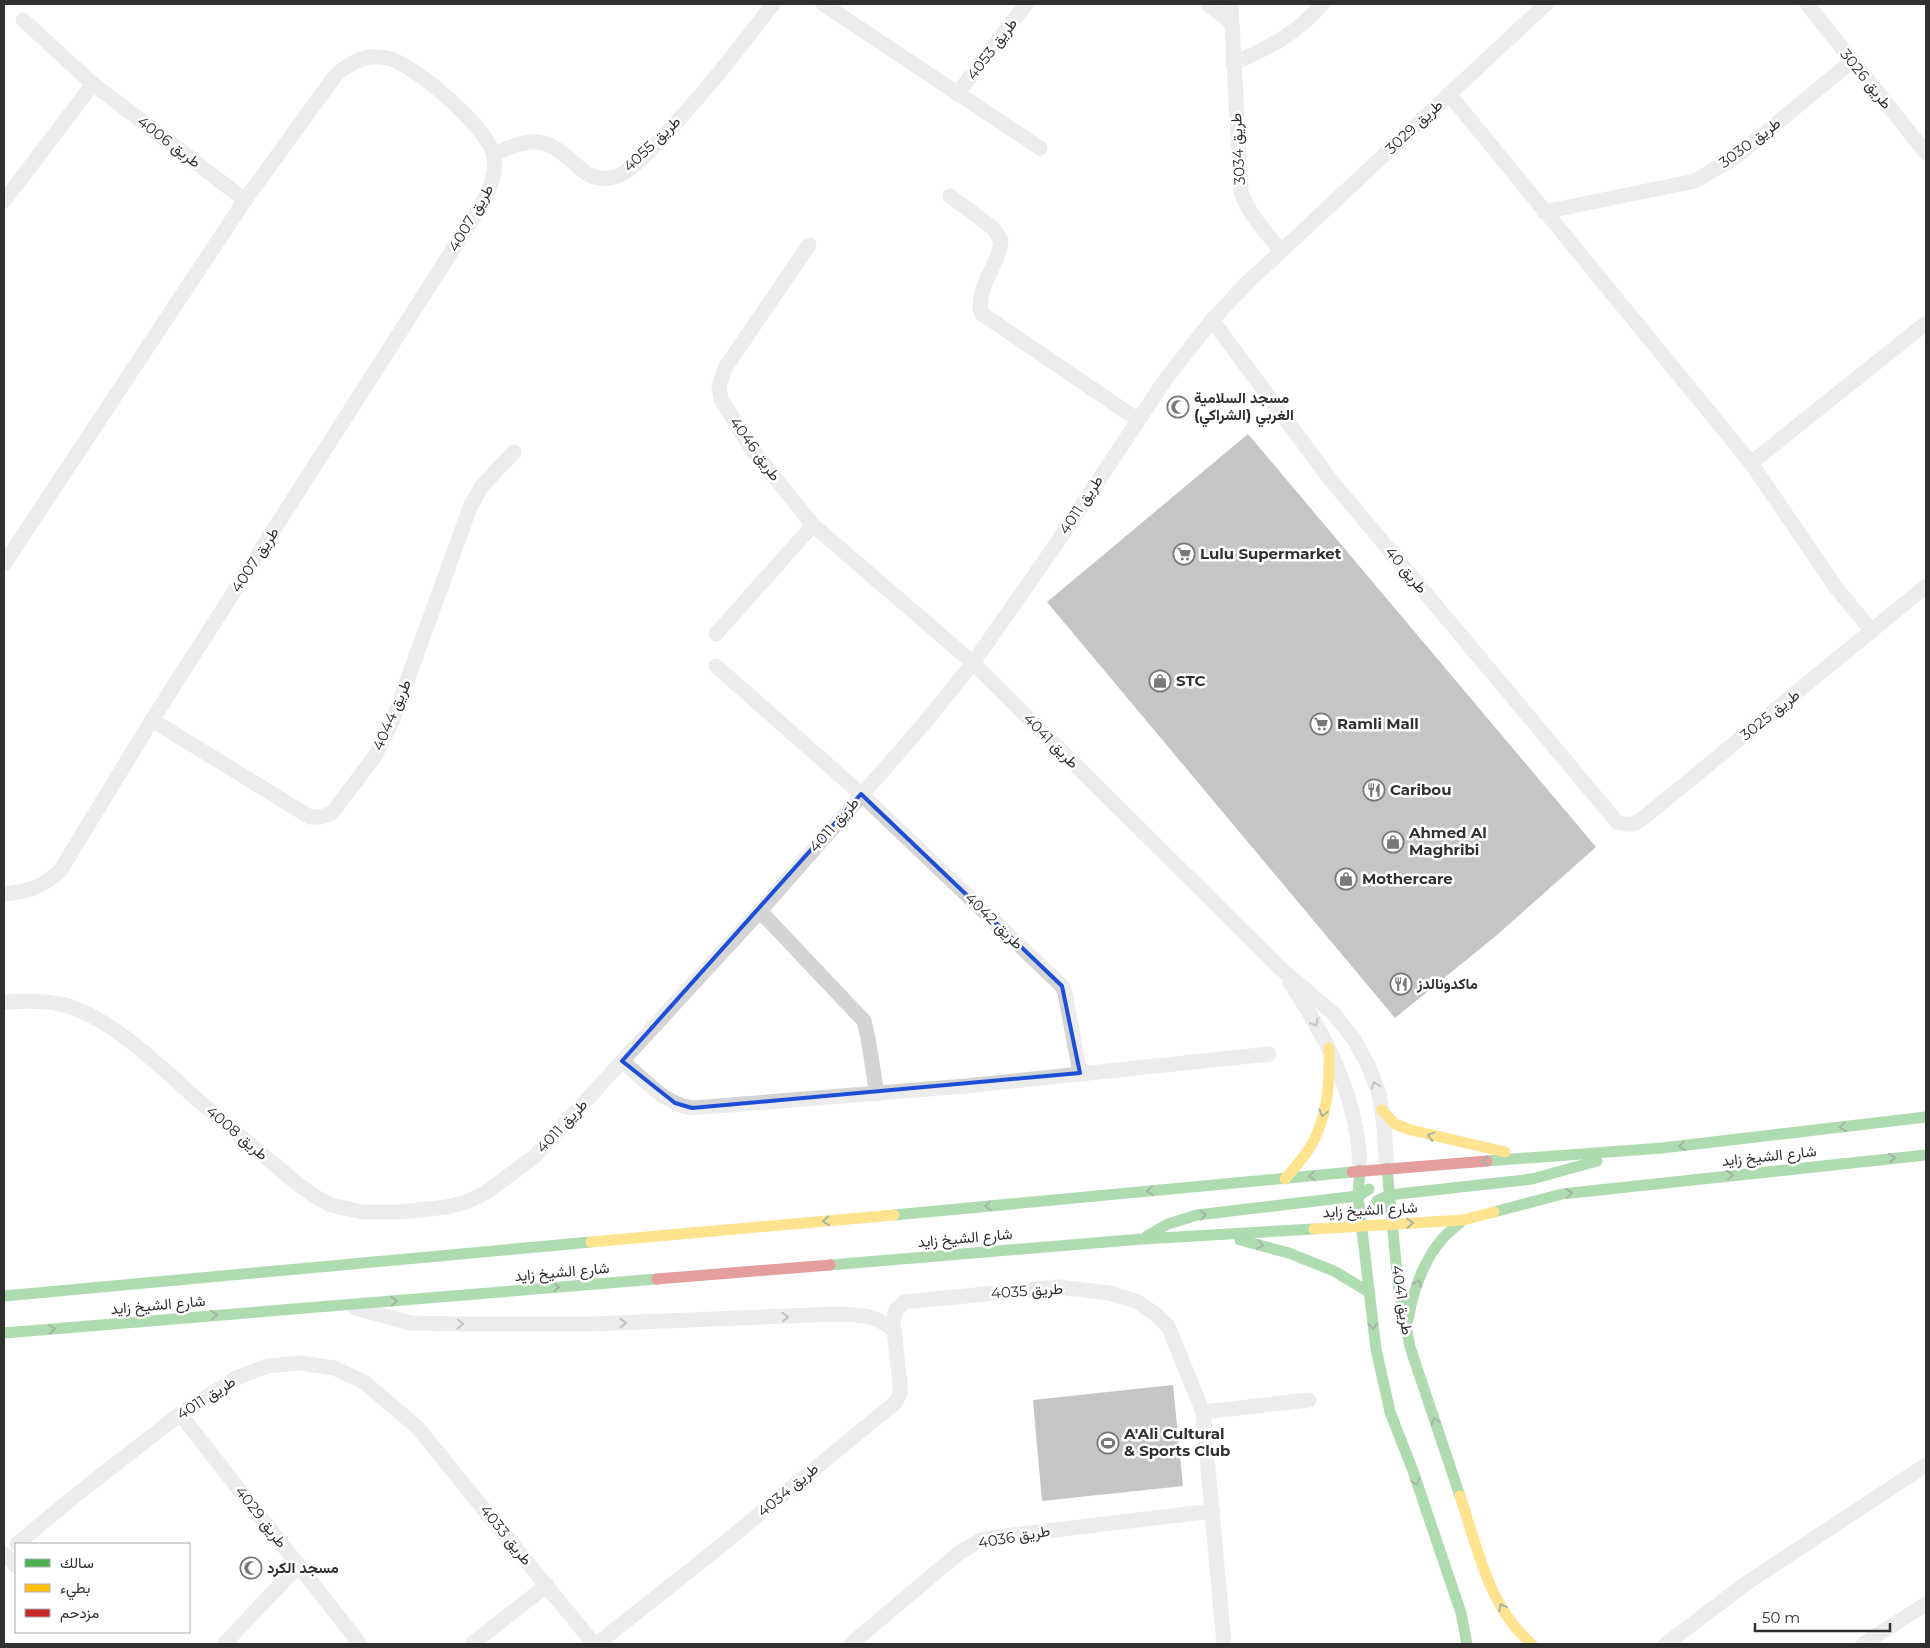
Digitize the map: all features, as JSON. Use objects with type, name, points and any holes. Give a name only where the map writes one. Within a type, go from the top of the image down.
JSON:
[{"type":"main road","points":[[1285,1178],[1301,1161],[1313,1142],[1320,1123],[1326,1105],[1329,1048]]},
{"type":"main road","points":[[1382,1110],[1396,1124],[1418,1132],[1530,1158]]},
{"type":"main road","name":"شارع الشيخ زايد","points":[[4,1296],[1360,1170],[1662,1148],[1926,1117]]},
{"type":"main road","points":[[1361,1226],[1368,1210],[1381,1198],[1532,1179],[1581,1167],[1628,1151]]},
{"type":"main road","name":"شارع الشيخ زايد","points":[[4,1333],[1142,1239],[1463,1220],[1562,1194],[1926,1155]]},
{"type":"main road","points":[[1142,1239],[1168,1224],[1197,1215],[1358,1196],[1375,1184],[1387,1168]]},
{"type":"main road","name":"طريق 4041","points":[[1387,1168],[1398,1284],[1410,1347],[1495,1593],[1513,1626],[1532,1644]]},
{"type":"main road","name":"طريق 4041","points":[[1360,1170],[1358,1196],[1376,1349],[1390,1412],[1461,1613],[1467,1644]]},
{"type":"main road","points":[[1410,1347],[1408,1318],[1416,1287],[1427,1262],[1442,1239],[1463,1220]]},
{"type":"main road","points":[[1212,1235],[1272,1247],[1289,1253],[1334,1271],[1369,1292]]},
{"type":"street","name":"طريق 4055","points":[[494,154],[518,144],[533,141],[549,143],[585,174],[601,179],[618,176],[633,167],[644,157],[694,104],[773,4]]},
{"type":"street","points":[[823,4],[1040,148]]},
{"type":"street","name":"طريق 4053","points":[[957,94],[1026,4]]},
{"type":"street","points":[[1208,4],[1231,22]]},
{"type":"street","name":"طريق 3034","points":[[1231,4],[1241,192],[1250,210],[1281,251]]},
{"type":"street","points":[[1233,64],[1286,38],[1306,22],[1322,4]]},
{"type":"street","name":"طريق 3029","points":[[1281,251],[1546,4]]},
{"type":"street","name":"طريق 3026","points":[[1807,4],[1926,153]]},
{"type":"street","name":"طريق 4006","points":[[23,20],[93,84],[245,200]]},
{"type":"street","points":[[4,564],[245,200],[335,76],[350,64],[373,57],[386,57],[399,61],[423,77],[481,131],[489,142],[494,154]]},
{"type":"street","name":"طريق 3030","points":[[1544,212],[1695,181],[1737,156],[1852,61]]},
{"type":"street","points":[[4,201],[93,84]]},
{"type":"street","points":[[1449,94],[1751,463],[1838,588],[1872,631]]},
{"type":"street","name":"طريق 4007","points":[[4,894],[23,892],[36,888],[60,871],[152,720],[482,204],[494,178],[494,154]]},
{"type":"street","points":[[950,196],[993,228],[1001,240],[1000,253],[983,286],[979,302],[981,313],[1138,420]]},
{"type":"street","name":"طريق 4046","points":[[809,246],[725,368],[719,386],[721,399],[751,448],[813,525]]},
{"type":"street","name":"طريق 4011","points":[[486,1193],[534,1157],[760,910],[922,726],[973,663],[1059,540],[1165,380],[1212,320],[1281,251]]},
{"type":"street","name":"طريق 40","points":[[1212,320],[1330,479],[1609,814]]},
{"type":"street","points":[[1751,463],[1926,323]]},
{"type":"street","name":"طريق 4044","points":[[152,720],[310,817],[321,818],[332,814],[375,756],[392,722],[471,505],[482,486],[514,452]]},
{"type":"street","points":[[716,634],[813,525]]},
{"type":"street","name":"طريق 4041","points":[[813,525],[973,663],[1279,967],[1334,1014],[1353,1038],[1368,1065],[1378,1093],[1382,1110],[1387,1168]]},
{"type":"street","name":"طريق 3025","points":[[1609,814],[1617,822],[1628,826],[1637,822],[1926,586]]},
{"type":"street","name":"طريق 4042","points":[[716,666],[861,794],[1062,986],[1065,993],[1080,1074]]},
{"type":"street","points":[[760,910],[864,1022],[877,1094]]},
{"type":"street","name":"طريق 4041","points":[[1279,967],[1318,1026],[1339,1071],[1356,1123],[1360,1170]]},
{"type":"street","name":"طريق 4008","points":[[4,1002],[54,1003],[85,1013],[106,1025],[144,1052],[299,1186],[316,1198],[331,1205],[362,1212],[401,1212],[447,1207],[466,1202],[486,1193]]},
{"type":"street","points":[[622,1061],[667,1098],[692,1108],[877,1094],[1269,1054]]},
{"type":"street","name":"طريق 4035","points":[[904,1302],[1058,1287],[1109,1293],[1136,1301],[1154,1313],[1168,1326],[1203,1412],[1224,1644]]},
{"type":"street","name":"طريق 4034","points":[[596,1644],[713,1552],[896,1402],[900,1393],[900,1384],[894,1315],[904,1302]]},
{"type":"street","points":[[344,1305],[411,1323],[591,1324],[856,1314],[868,1315],[883,1321],[894,1330]]},
{"type":"street","name":"طريق 4011","points":[[18,1543],[76,1495],[180,1414],[236,1378],[267,1366],[301,1363],[334,1368],[364,1382],[417,1427]]},
{"type":"street","points":[[1203,1412],[1309,1400]]},
{"type":"street","name":"طريق 4029","points":[[180,1414],[360,1644]]},
{"type":"street","name":"طريق 4033","points":[[417,1427],[596,1644]]},
{"type":"street","points":[[1666,1644],[1748,1582],[1926,1466]]},
{"type":"street","name":"طريق 4036","points":[[851,1644],[960,1552],[981,1540],[1212,1511]]},
{"type":"street","points":[[10,1550],[15,1563]]},
{"type":"street","points":[[224,1644],[298,1565]]},
{"type":"street","points":[[472,1644],[547,1585]]},
{"type":"street","points":[[1863,1644],[1926,1604]]},
{"type":"highlighted area","points":[[861,794],[1062,986],[1080,1073],[692,1108],[675,1103],[622,1061]]},
{"type":"building","name":"Ramli Mall","points":[[1248,434],[1596,847],[1497,935],[1395,1018],[1047,602]]},
{"type":"building","name":"A'Ali Cultural & Sports Club","points":[[1173,1385],[1183,1486],[1042,1501],[1033,1400]]},
{"type":"traffic: fast","points":[[1487,1161],[1662,1148],[1926,1117]]},
{"type":"traffic: fast","points":[[1494,1212],[1562,1194],[1926,1155]]},
{"type":"traffic: fast","points":[[1377,1201],[1389,1195],[1532,1179],[1597,1161]]},
{"type":"traffic: fast","points":[[1387,1168],[1398,1284],[1410,1347],[1460,1496]]},
{"type":"traffic: fast","points":[[1360,1170],[1358,1196],[1376,1349],[1390,1412],[1413,1471],[1461,1613],[1467,1644]]},
{"type":"traffic: fast","points":[[894,1215],[1352,1172]]},
{"type":"traffic: fast","points":[[1147,1236],[1168,1224],[1197,1215],[1358,1196],[1369,1189]]},
{"type":"traffic: fast","points":[[1408,1320],[1416,1287],[1424,1266],[1443,1238],[1463,1220]]},
{"type":"traffic: fast","points":[[830,1265],[1142,1239],[1314,1229]]},
{"type":"traffic: fast","points":[[1240,1240],[1289,1253],[1334,1271],[1369,1292]]},
{"type":"traffic: fast","points":[[4,1296],[591,1242]]},
{"type":"traffic: fast","points":[[4,1333],[657,1279]]},
{"type":"traffic: slow","points":[[1285,1179],[1309,1149],[1320,1125],[1328,1087],[1329,1048]]},
{"type":"traffic: slow","points":[[1382,1110],[1395,1124],[1411,1130],[1505,1152]]},
{"type":"traffic: slow","points":[[1314,1229],[1463,1220],[1494,1212]]},
{"type":"traffic: slow","points":[[591,1242],[894,1215]]},
{"type":"traffic: slow","points":[[1460,1496],[1486,1576],[1495,1595],[1517,1630],[1532,1644]]},
{"type":"traffic: jam","points":[[1352,1172],[1487,1161]]},
{"type":"traffic: jam","points":[[657,1279],[830,1265]]},
{"type":"place","name":"مسجد السلامية الغربي (الشراكي)","points":[[1178,407]]},
{"type":"place","name":"Lulu Supermarket","points":[[1184,554]]},
{"type":"place","name":"STC","points":[[1160,681]]},
{"type":"place","name":"Ramli Mall","points":[[1321,724]]},
{"type":"place","name":"Caribou","points":[[1374,790]]},
{"type":"place","name":"Ahmed Al Maghribi","points":[[1393,842]]},
{"type":"place","name":"Mothercare","points":[[1346,879]]},
{"type":"place","name":"ماكدونالدز","points":[[1401,984]]},
{"type":"place","name":"A'Ali Cultural & Sports Club","points":[[1108,1443]]},
{"type":"place","name":"مسجد الكرد","points":[[251,1568]]}]
